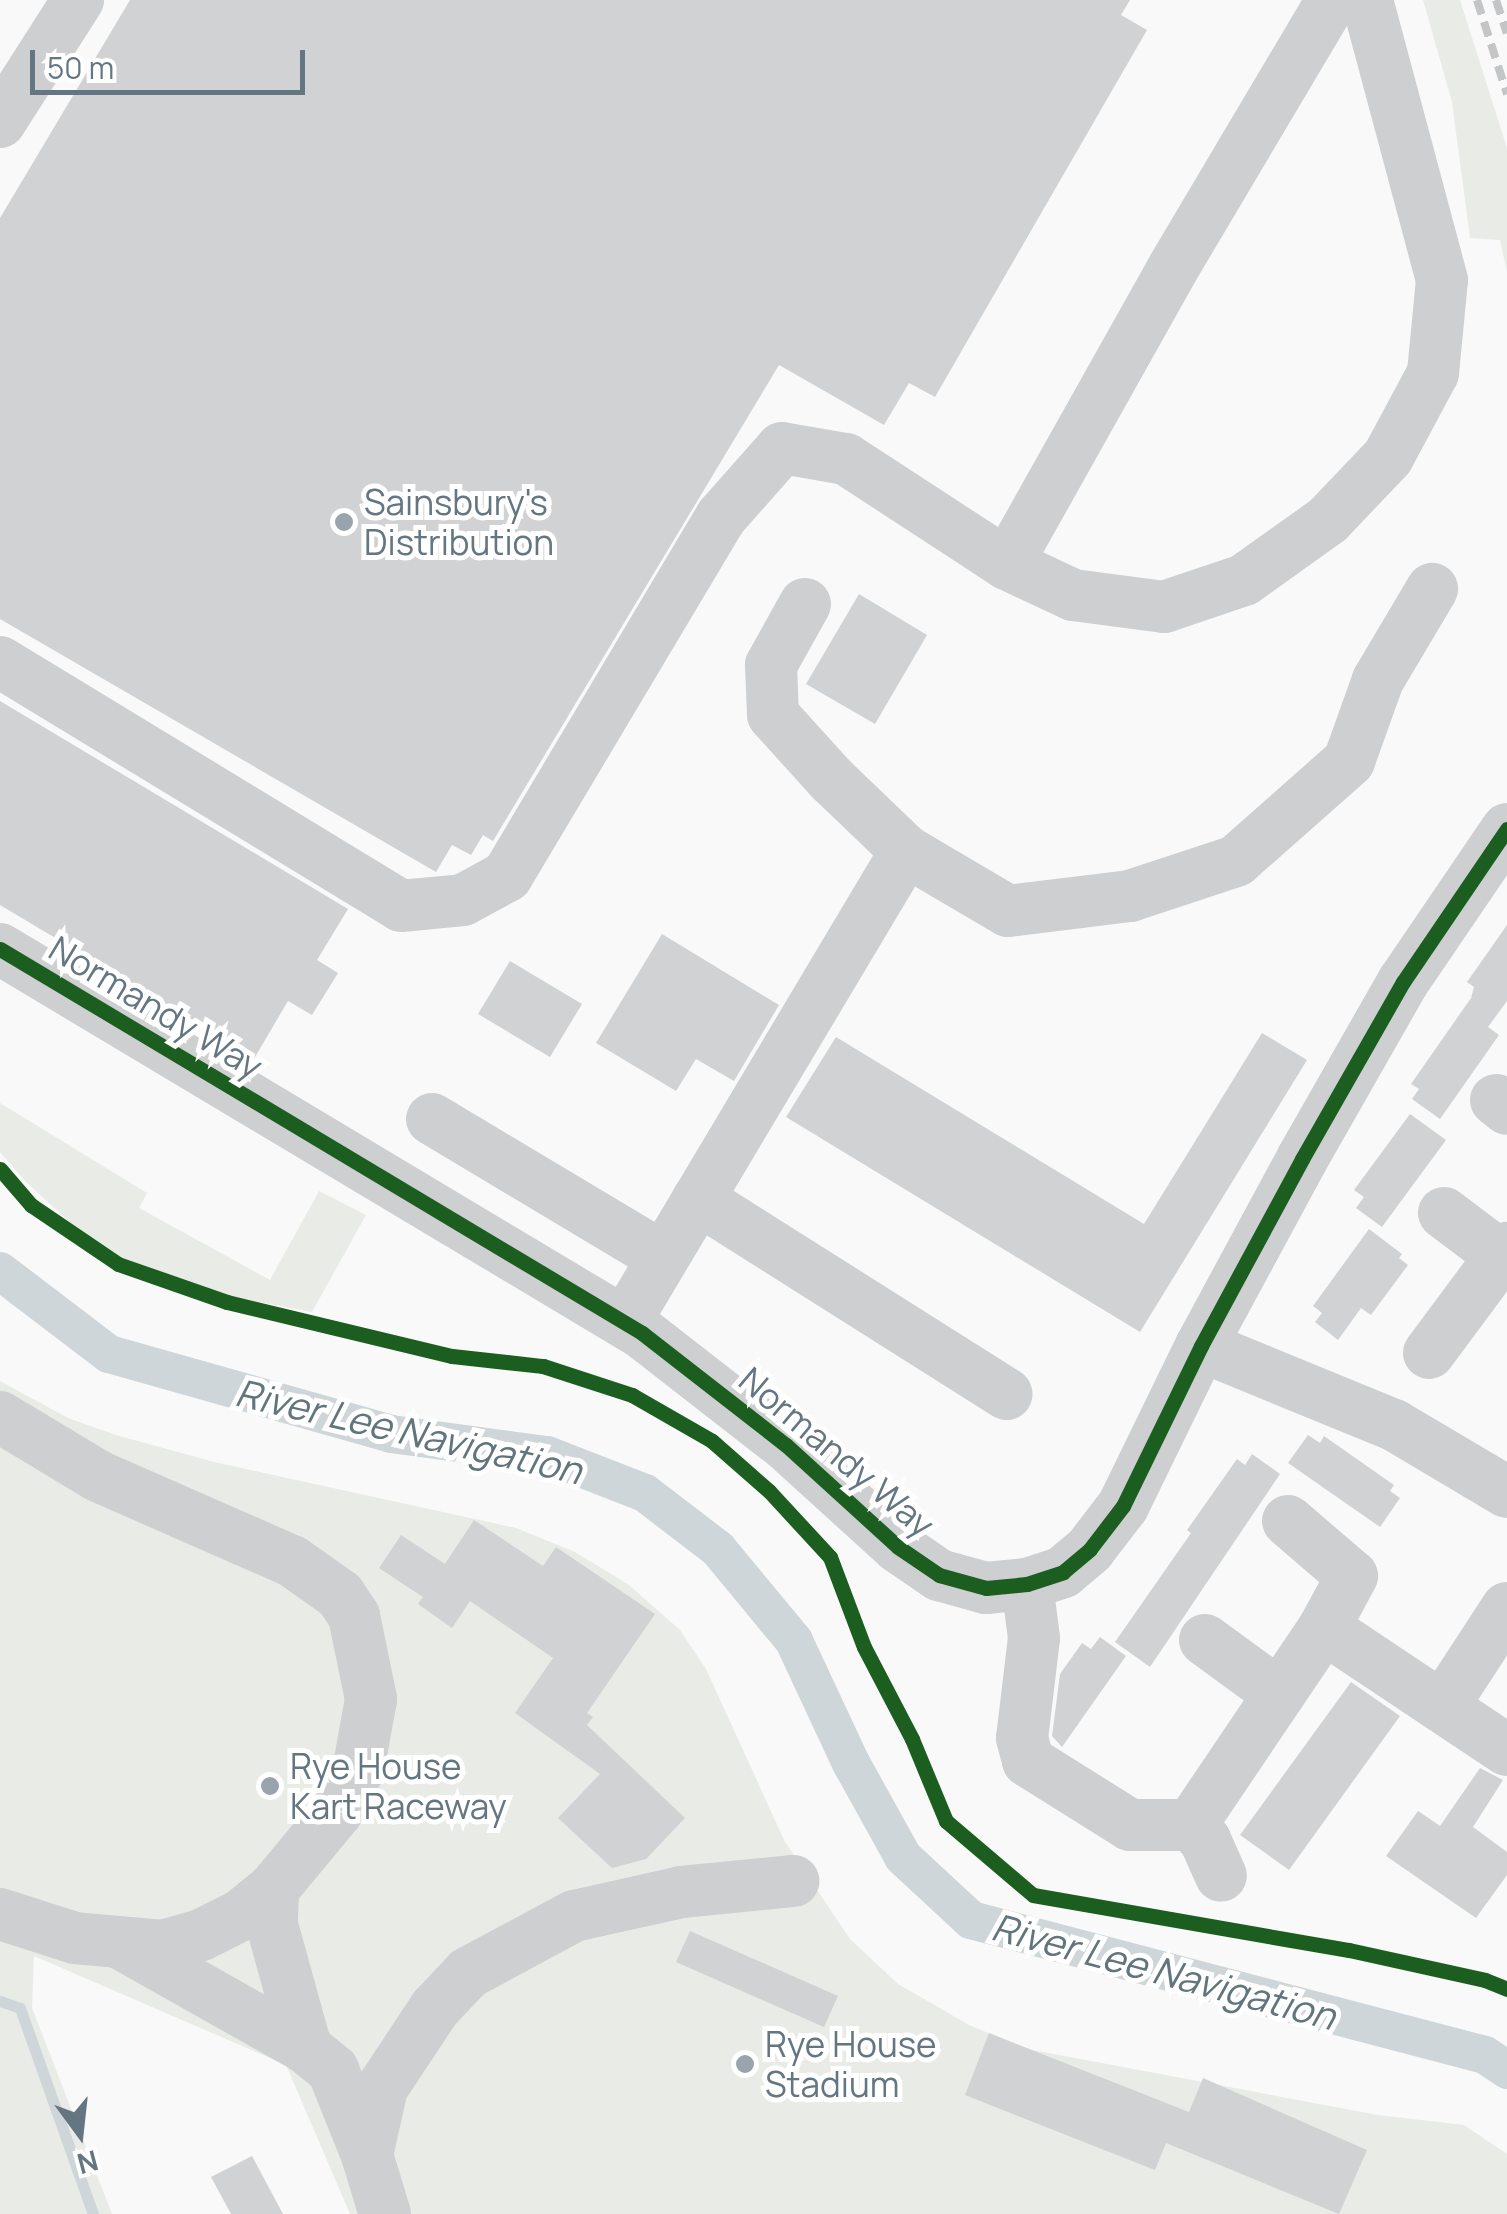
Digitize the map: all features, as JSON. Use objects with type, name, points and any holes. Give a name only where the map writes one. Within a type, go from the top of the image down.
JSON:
[{"type":"street","points":[[0,122],[78,0]]},
{"type":"street","points":[[1007,564],[1173,268],[1332,0]]},
{"type":"street","points":[[0,662],[401,906],[417,905],[464,900],[507,876],[721,517],[782,448],[846,459],[1007,564],[1073,594],[1164,607],[1244,580],[1328,520],[1388,457],[1433,373],[1442,280],[1367,0]]},
{"type":"street","points":[[805,604],[771,666],[773,715],[832,780],[906,851],[1008,911],[1130,896],[1236,860],[1349,761],[1378,680],[1432,589]]},
{"type":"street","name":"Normandy Way","points":[[0,949],[625,1322],[732,1401],[898,1547],[940,1575],[986,1588],[1027,1584],[1063,1572],[1090,1549],[1123,1506],[1201,1346],[1403,982],[1507,829]]},
{"type":"street","points":[[625,1322],[906,851]]},
{"type":"street","points":[[432,1119],[663,1257]]},
{"type":"street","points":[[698,1199],[1006,1394]]},
{"type":"street","points":[[1429,1352],[1504,1252],[1444,1213]]},
{"type":"street","points":[[1201,1346],[1394,1425],[1507,1492]]},
{"type":"street","points":[[0,1416],[98,1476],[292,1561],[340,1595],[354,1616],[371,1699],[358,1771],[337,1812],[272,1889],[242,1915],[201,1936],[163,1946],[75,1938],[0,1914]]},
{"type":"street","points":[[1191,1825],[1324,1628],[1352,1576],[1288,1521]]},
{"type":"street","points":[[1027,1584],[1034,1638],[1022,1738],[1028,1761],[1130,1825],[1191,1825],[1205,1840],[1221,1876]]},
{"type":"street","points":[[1443,1706],[1507,1608]]},
{"type":"street","points":[[1324,1628],[1507,1750]]},
{"type":"street","points":[[1206,1640],[1279,1694]]},
{"type":"street","points":[[367,2155],[382,2088],[424,2023],[468,1973],[574,1916],[681,1892],[792,1882]]},
{"type":"street","points":[[272,1889],[272,1925],[306,2048]]},
{"type":"street","points":[[120,1943],[306,2048],[333,2070],[367,2155],[385,2214]]},
{"type":"shaded area","points":[[1423,0],[1460,0],[1507,148],[1507,272],[1500,240],[1470,238],[1452,102]]},
{"type":"shaded area","points":[[0,1103],[147,1193],[139,1208],[270,1280],[319,1191],[366,1215],[312,1312],[195,1290],[137,1270],[85,1236],[25,1181],[0,1152]]},
{"type":"shaded area","points":[[0,1381],[68,1418],[116,1435],[214,1462],[516,1528],[575,1552],[629,1585],[680,1630],[706,1669],[785,1842],[850,1939],[898,1984],[969,2025],[1027,2049],[1378,2115],[1464,2125],[1507,2154],[1507,2214],[350,2214],[286,2065],[34,1956],[32,2008],[112,2214],[0,2214]]},
{"type":"building","name":"Sainsbury's Distribution","points":[[130,0],[1130,0],[1121,15],[1147,30],[935,397],[909,383],[884,425],[779,365],[493,841],[483,835],[471,855],[452,845],[436,872],[0,619],[0,218]]},
{"type":"building","points":[[859,594],[927,635],[875,724],[806,684]]},
{"type":"building","points":[[0,701],[348,909],[317,960],[338,973],[312,1015],[288,1001],[255,1057],[0,905]]},
{"type":"building","points":[[1507,925],[1507,1001],[1488,1027],[1499,1035],[1440,1119],[1412,1099],[1419,1089],[1411,1084],[1471,998],[1474,987],[1467,982]]},
{"type":"building","points":[[662,934],[779,1005],[734,1081],[696,1059],[676,1091],[596,1043]]},
{"type":"building","points":[[510,961],[582,1004],[550,1057],[478,1014]]},
{"type":"building","points":[[1262,1033],[1307,1060],[1140,1332],[786,1117],[836,1037],[1144,1224]]},
{"type":"building","points":[[1410,1114],[1446,1140],[1382,1227],[1356,1208],[1364,1197],[1354,1190]]},
{"type":"building","points":[[1369,1229],[1402,1254],[1399,1258],[1408,1265],[1371,1315],[1361,1308],[1338,1340],[1315,1322],[1322,1313],[1313,1306]]},
{"type":"building","points":[[1308,1435],[1320,1443],[1324,1436],[1394,1485],[1390,1491],[1400,1498],[1380,1527],[1288,1463]]},
{"type":"building","points":[[1252,1454],[1280,1474],[1150,1667],[1115,1642],[1237,1459],[1245,1465]]},
{"type":"building","points":[[474,1520],[543,1566],[556,1547],[655,1614],[587,1713],[593,1717],[587,1725],[685,1818],[646,1859],[612,1868],[558,1818],[600,1774],[515,1713],[553,1658],[470,1601],[452,1628],[418,1604],[423,1597],[379,1568],[401,1535],[445,1564]]},
{"type":"building","points":[[1100,1637],[1126,1656],[1062,1747],[1052,1736],[1060,1674],[1082,1643],[1091,1649]]},
{"type":"building","points":[[1351,1682],[1400,1716],[1289,1870],[1240,1835]]},
{"type":"building","points":[[1480,1768],[1503,1780],[1473,1827],[1507,1852],[1507,1875],[1476,1918],[1386,1856],[1418,1811],[1440,1826]]},
{"type":"building","points":[[690,1931],[838,1996],[824,2027],[676,1962]]},
{"type":"building","points":[[989,2033],[1189,2112],[1203,2078],[1367,2150],[1339,2214],[1166,2143],[1155,2170],[965,2095]]},
{"type":"building","points":[[252,2156],[283,2214],[231,2214],[211,2177]]},
{"type":"waterway","name":"River Lee Navigation","points":[[0,1271],[109,1354],[391,1434],[547,1455],[645,1493],[718,1549],[794,1641],[851,1763],[903,1857],[971,1920],[1485,2055],[1507,2070]]},
{"type":"waterway","points":[[0,2001],[20,2008],[93,2214]]},
{"type":"railway","points":[[1477,0],[1507,94]]},
{"type":"railway","points":[[1496,0],[1507,33]]},
{"type":"cycle path","points":[[0,949],[642,1333],[786,1445],[898,1547],[939,1575],[986,1588],[1027,1584],[1063,1572],[1090,1549],[1123,1506],[1201,1346],[1302,1159],[1403,982],[1507,829]]},
{"type":"cycle path","points":[[0,1169],[31,1205],[118,1264],[227,1302],[452,1356],[543,1366],[632,1395],[712,1441],[769,1491],[830,1557],[864,1647],[912,1739],[946,1821],[1033,1895],[1349,1950],[1485,1980],[1507,1989]]},
{"type":"place","name":"Sainsbury's Distribution","points":[[344,522]]},
{"type":"place","name":"Rye House Kart Raceway","points":[[270,1786]]},
{"type":"place","name":"Rye House Stadium","points":[[745,2064]]}]
